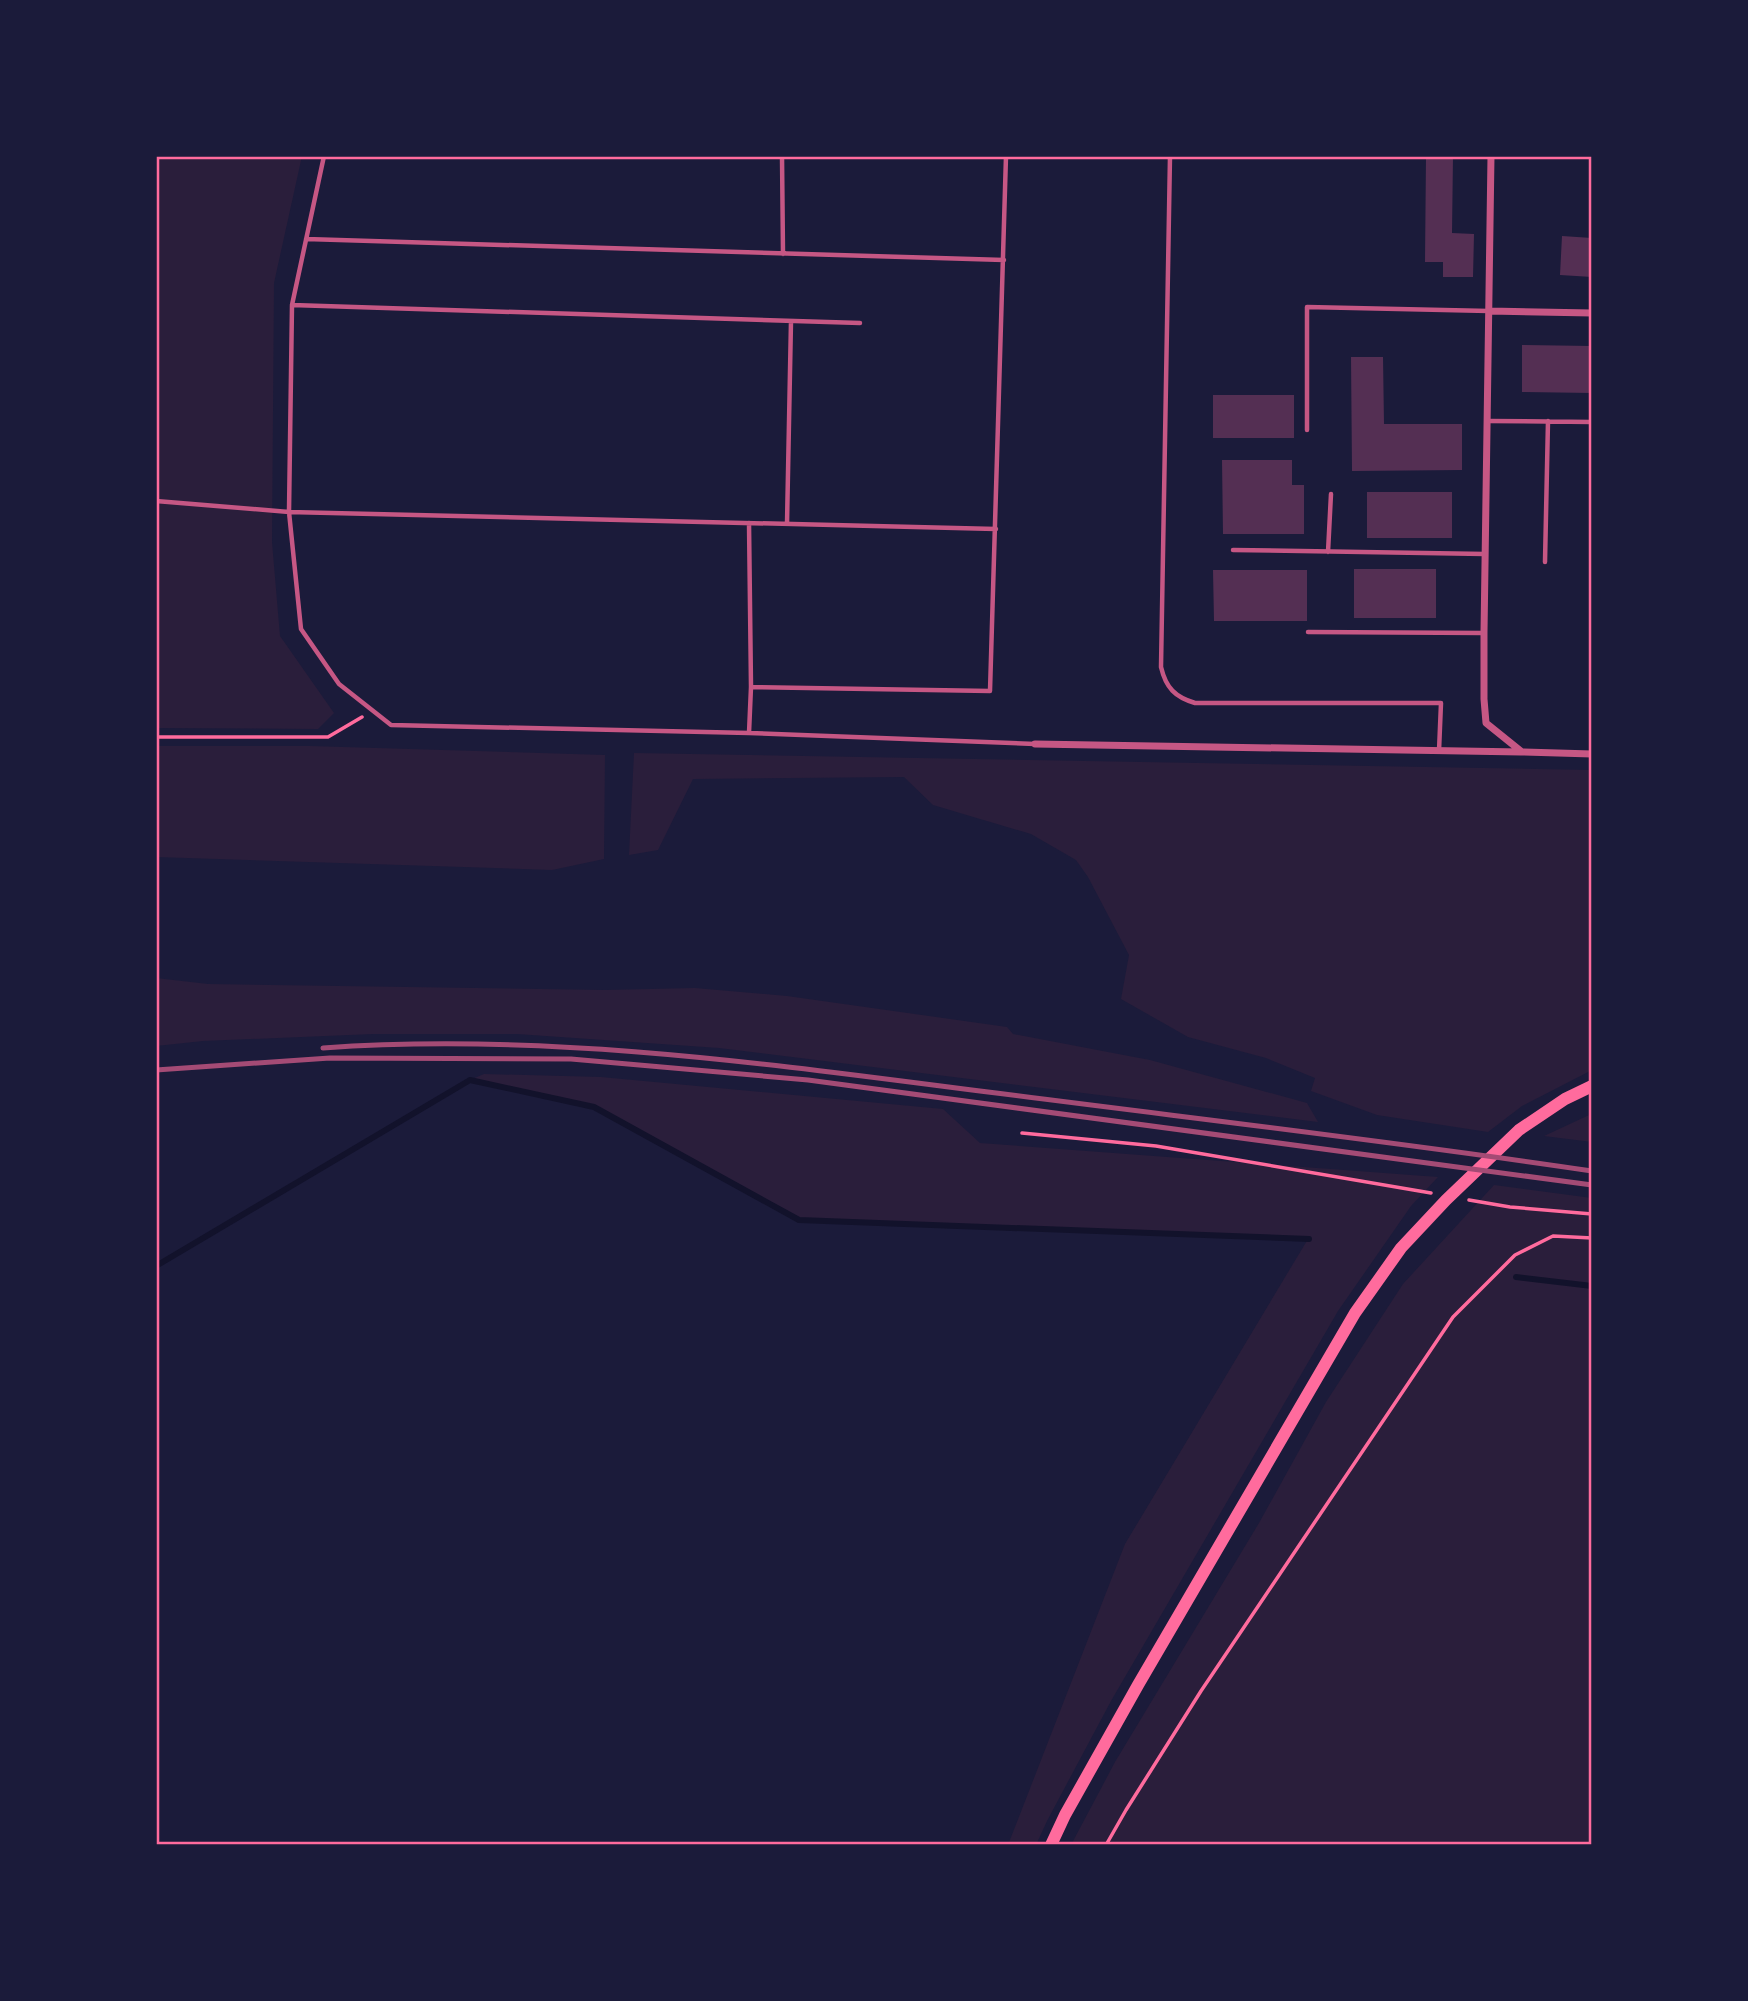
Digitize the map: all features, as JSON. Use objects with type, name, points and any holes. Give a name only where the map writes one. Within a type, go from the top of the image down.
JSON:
[{"type":"main road","points":[[1051,1845],[1138,1685],[1355,1313],[1401,1248],[1519,1130],[1565,1099],[1592,1086]]},
{"type":"street","points":[[1490,156],[1484,699],[1486,723],[1522,752]]},
{"type":"street","points":[[1490,311],[1592,313]]},
{"type":"street","points":[[1035,744],[1592,754]]},
{"type":"lane","points":[[324,156],[292,305],[289,512],[301,629],[339,684],[391,725],[748,733],[1035,744]]},
{"type":"lane","points":[[782,156],[783,254]]},
{"type":"lane","points":[[751,687],[990,691],[1006,156]]},
{"type":"lane","points":[[1170,156],[1161,667],[1164,678],[1172,692],[1180,699],[1195,703],[1441,703],[1438,751]]},
{"type":"lane","points":[[306,239],[1004,260]]},
{"type":"lane","points":[[292,305],[860,323]]},
{"type":"lane","points":[[1307,430],[1307,307],[1490,311]]},
{"type":"lane","points":[[787,524],[791,321]]},
{"type":"lane","points":[[1487,421],[1592,422]]},
{"type":"lane","points":[[1545,562],[1548,421]]},
{"type":"lane","points":[[1328,552],[1331,494]]},
{"type":"lane","points":[[156,501],[289,512],[996,529]]},
{"type":"lane","points":[[748,733],[751,687],[749,523]]},
{"type":"lane","points":[[1233,550],[1485,554]]},
{"type":"lane","points":[[1308,632],[1484,634]]},
{"type":"path","points":[[156,737],[328,737],[372,711]]},
{"type":"path","points":[[1022,1133],[1156,1146],[1449,1198],[1592,1214]]},
{"type":"path","points":[[1106,1845],[1202,1691],[1453,1317],[1515,1255],[1553,1236],[1592,1238]]},
{"type":"shaded area","points":[[156,156],[302,156],[274,283],[272,542],[280,636],[334,713],[318,729],[156,728]]},
{"type":"shaded area","points":[[156,746],[310,746],[605,755],[604,859],[552,870],[156,857]]},
{"type":"shaded area","points":[[634,753],[1592,770],[1592,1070],[1522,1106],[1488,1132],[1377,1115],[1311,1091],[1315,1078],[1266,1058],[1188,1037],[1121,999],[1129,955],[1088,877],[1076,860],[1031,834],[933,805],[904,777],[693,779],[658,850],[629,855]]},
{"type":"shaded area","points":[[156,978],[208,984],[605,990],[695,988],[787,996],[1007,1027],[1013,1034],[1150,1060],[1307,1103],[1318,1122],[719,1048],[517,1034],[373,1034],[203,1041],[156,1046]]},
{"type":"shaded area","points":[[484,1074],[601,1077],[943,1109],[980,1143],[1438,1177],[1411,1206],[1338,1311],[1111,1701],[1036,1845],[1008,1845],[1125,1544],[1308,1239],[799,1220],[594,1107],[470,1080]]},
{"type":"shaded area","points":[[1592,1114],[1592,1142],[1544,1136],[1587,1116]]},
{"type":"shaded area","points":[[1494,1185],[1592,1198],[1592,1845],[1071,1845],[1115,1762],[1259,1523],[1326,1402],[1403,1284]]},
{"type":"building","points":[[1426,156],[1453,156],[1452,233],[1474,234],[1473,277],[1443,277],[1443,262],[1425,262]]},
{"type":"building","points":[[1562,236],[1592,238],[1592,277],[1560,275]]},
{"type":"building","points":[[1522,345],[1592,346],[1592,393],[1522,392]]},
{"type":"building","points":[[1351,357],[1383,357],[1384,424],[1462,424],[1462,470],[1352,471]]},
{"type":"building","points":[[1213,395],[1294,395],[1294,438],[1213,438]]},
{"type":"building","points":[[1222,460],[1292,460],[1292,485],[1304,485],[1304,534],[1223,534]]},
{"type":"building","points":[[1367,492],[1452,492],[1452,538],[1367,538]]},
{"type":"building","points":[[1354,569],[1436,569],[1436,618],[1354,618]]},
{"type":"building","points":[[1213,570],[1307,570],[1307,621],[1214,621]]},
{"type":"waterway","points":[[156,1266],[470,1080],[594,1107],[799,1220],[1309,1239]]},
{"type":"waterway","points":[[1516,1277],[1592,1286]]},
{"type":"railway","points":[[323,1048],[490,1044],[740,1062],[1592,1171]]},
{"type":"railway","points":[[156,1070],[330,1058],[571,1059],[808,1080],[1592,1185]]}]
